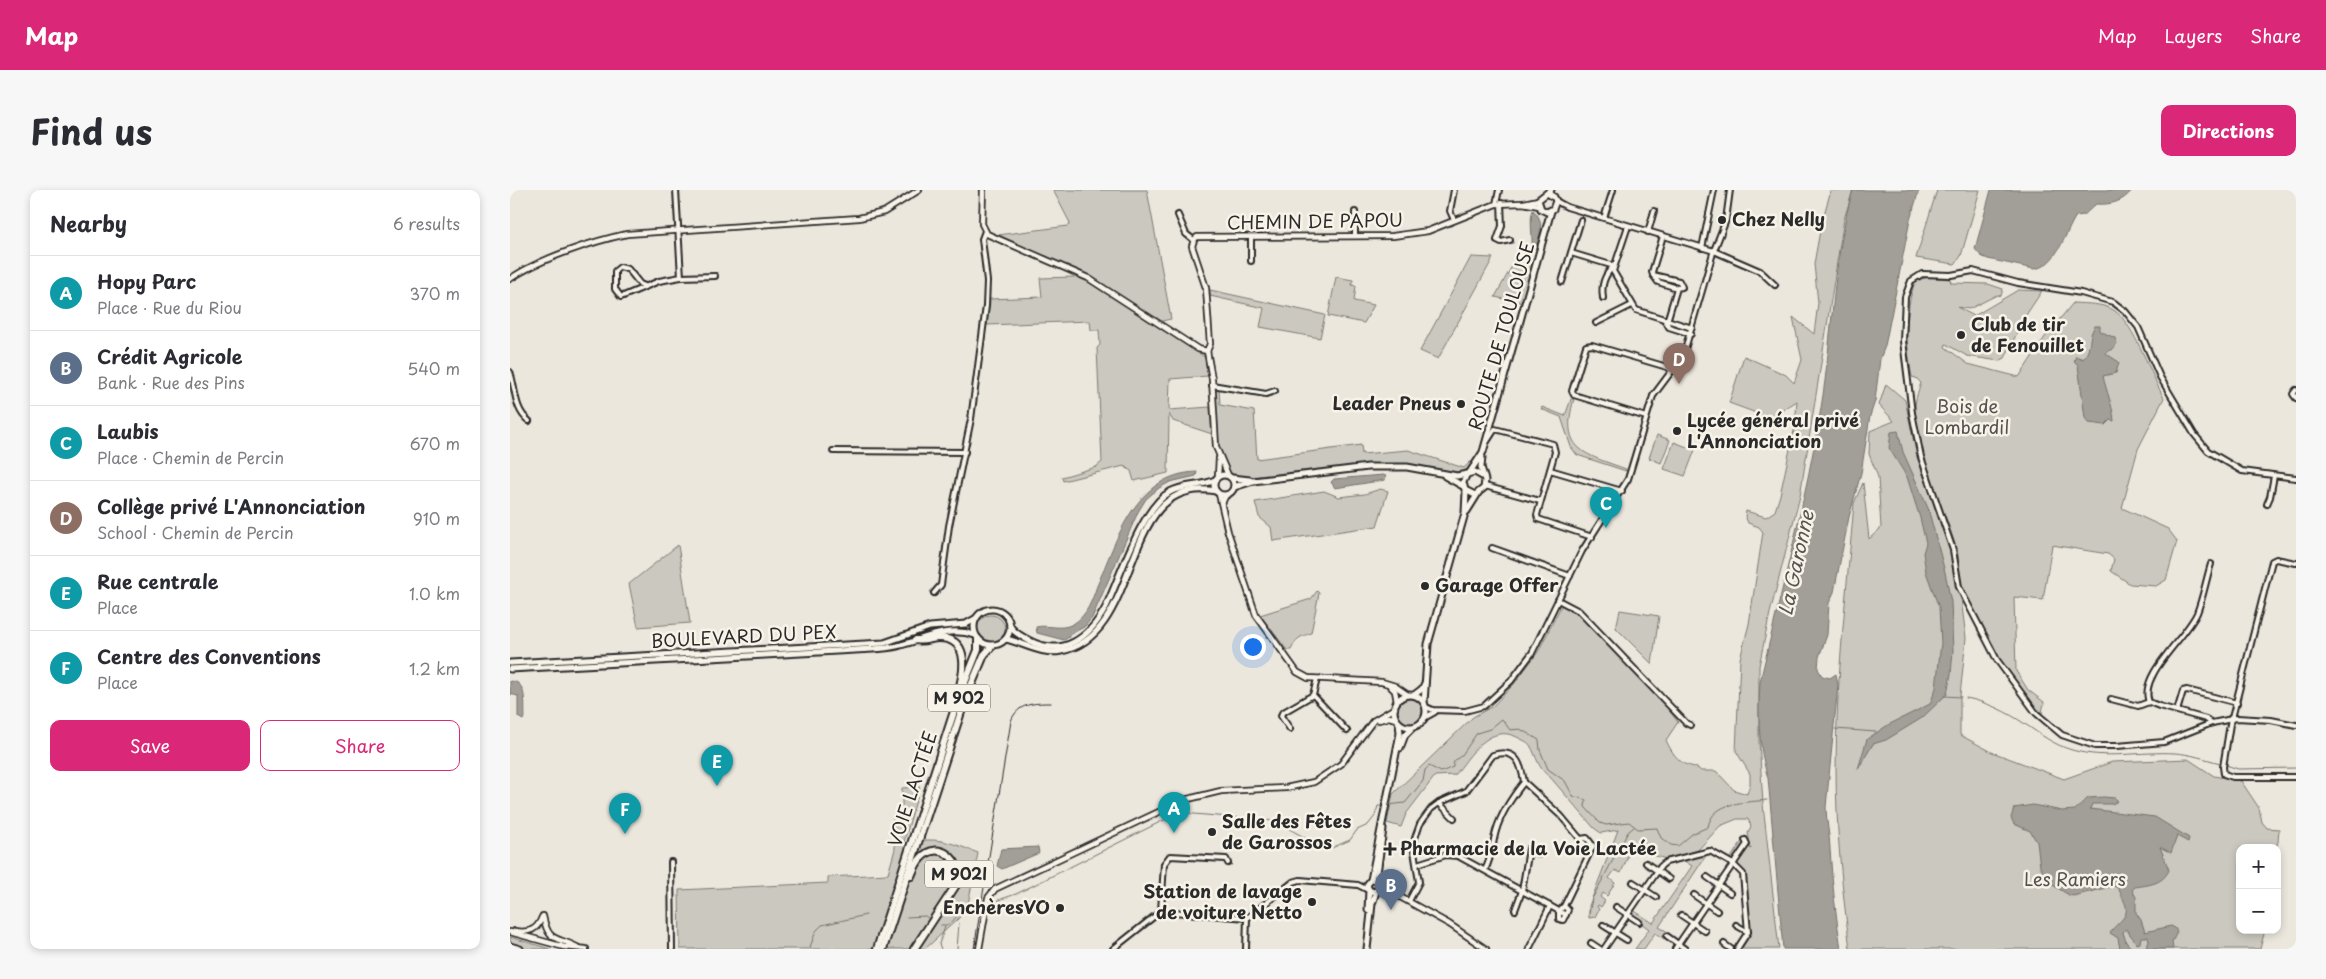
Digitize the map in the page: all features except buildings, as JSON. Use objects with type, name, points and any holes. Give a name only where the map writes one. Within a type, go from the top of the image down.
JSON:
[{"type":"highway","name":"VOIE LACTÉE","points":[[877,949],[938,757],[978,650],[977,637]]},
{"type":"highway","points":[[916,640],[923,642],[944,638],[952,642],[962,653],[964,669],[948,729]]},
{"type":"highway","name":"VOIE LACTÉE","points":[[883,949],[946,757],[977,670],[992,646]]},
{"type":"highway","name":"M 902l","points":[[904,886],[907,885],[915,865],[922,856],[930,852],[948,854],[958,866],[958,882],[914,949]]},
{"type":"main road","points":[[1555,199],[1549,192],[1538,200],[1538,206],[1544,211],[1552,210],[1555,199],[1556,190]]},
{"type":"main road","name":"ROUTE DE TOULOUSE","points":[[1484,477],[1481,467],[1485,443],[1552,210]]},
{"type":"main road","name":"ROUTE DE TOULOUSE","points":[[1544,211],[1546,227]]},
{"type":"main road","name":"ROUTE DE TOULOUSE","points":[[1469,473],[1483,452]]},
{"type":"main road","points":[[1253,481],[1230,476],[1216,478],[1172,491],[1155,504],[1144,521],[1099,620],[1086,635],[1074,643],[1060,646],[1045,646],[1017,634],[1010,626],[1004,614],[994,609],[983,611],[975,620],[974,630],[977,637],[992,646],[1006,639],[1052,652],[1077,647],[1091,639],[1112,609],[1148,524],[1159,508],[1182,493],[1207,489],[1226,495],[1234,487],[1253,481],[1381,467],[1407,467],[1457,476],[1478,472],[1484,477],[1485,486],[1482,492],[1477,494],[1465,513]]},
{"type":"main road","points":[[1398,721],[1412,727],[1418,726],[1426,717],[1428,644],[1465,513],[1466,492],[1463,480],[1469,473]]},
{"type":"main road","points":[[1442,474],[1463,486]]},
{"type":"main road","points":[[1230,476],[1234,487]]},
{"type":"main road","points":[[1216,478],[1213,484],[1218,493]]},
{"type":"main road","points":[[1466,492],[1477,494]]},
{"type":"main road","name":"BOULEVARD DU PEX","points":[[510,663],[884,642],[930,627],[966,624],[975,620]]},
{"type":"main road","points":[[1006,639],[1010,626]]},
{"type":"main road","name":"BOULEVARD DU PEX","points":[[510,669],[879,648],[942,632],[962,632],[977,637]]},
{"type":"main road","points":[[1367,949],[1370,920],[1370,881],[1400,733],[1395,708],[1397,702],[1422,689],[1426,680]]},
{"type":"main road","points":[[1411,695],[1425,705]]},
{"type":"main road","points":[[1395,760],[1405,735],[1412,727]]},
{"type":"main road","points":[[1370,920],[1379,882],[1377,874],[1384,824],[1384,810]]},
{"type":"main road","points":[[1370,881],[1379,882]]},
{"type":"main road","points":[[1369,890],[1377,892]]},
{"type":"main road","points":[[510,946],[520,949]]},
{"type":"street","points":[[676,190],[681,277]]},
{"type":"street","points":[[510,279],[538,264],[607,238],[627,234],[868,216],[892,208],[919,190]]},
{"type":"street","points":[[934,593],[941,585],[949,526],[966,452],[986,306],[987,281],[982,239],[985,231],[982,219],[982,190]]},
{"type":"street","points":[[1454,190],[1450,212],[1454,220]]},
{"type":"street","points":[[1499,190],[1502,226],[1496,240],[1501,242],[1510,240]]},
{"type":"street","points":[[1604,218],[1613,190]]},
{"type":"street","points":[[1702,248],[1714,190]]},
{"type":"street","points":[[1426,717],[1431,713],[1440,711],[1473,710],[1484,706],[1498,695],[1525,664],[1570,576],[1628,479],[1656,390],[1683,356],[1714,251],[1726,220],[1730,190]]},
{"type":"street","points":[[1555,199],[1567,208],[1714,251],[1760,271],[1775,285]]},
{"type":"street","name":"CHEMIN DE PAPOU","points":[[1194,240],[1201,237],[1410,235],[1434,229],[1499,204],[1538,200]]},
{"type":"street","name":"CHEMIN DE PAPOU","points":[[1523,203],[1538,206]]},
{"type":"street","points":[[1552,210],[1567,208]]},
{"type":"street","points":[[1648,232],[1654,211]]},
{"type":"street","points":[[1355,212],[1355,236]]},
{"type":"street","points":[[1178,215],[1186,234],[1194,240],[1192,248],[1206,288],[1210,344],[1207,351],[1209,354],[1219,457],[1216,478]]},
{"type":"street","points":[[1562,282],[1581,220]]},
{"type":"street","points":[[1603,298],[1601,289],[1607,272],[1617,262],[1628,226]]},
{"type":"street","points":[[985,231],[996,239],[1088,278],[1201,351],[1207,351]]},
{"type":"street","points":[[1653,274],[1680,280],[1682,287],[1677,288],[1658,282],[1653,274],[1652,272],[1663,236]]},
{"type":"street","points":[[1251,237],[1251,261]]},
{"type":"street","points":[[1571,253],[1614,266]]},
{"type":"street","points":[[1614,266],[1613,271],[1638,312],[1692,328]]},
{"type":"street","points":[[645,286],[640,284],[628,269],[620,268],[615,271],[616,292],[621,297],[628,296],[658,281],[681,277],[715,276]]},
{"type":"street","points":[[2296,478],[2242,472],[2216,458],[2201,443],[2160,377],[2138,327],[2119,306],[2081,293],[2018,283],[1968,272],[1951,275],[1922,274],[1911,281],[1908,286],[1904,310],[1903,341],[1912,416],[1921,457],[1953,550],[1959,587],[1997,660],[2017,689],[2043,720],[2062,735],[2095,746],[2164,742],[2212,723],[2231,718],[2271,720],[2296,725]]},
{"type":"street","points":[[1665,320],[1668,318],[1677,288]]},
{"type":"street","points":[[1596,323],[1632,305]]},
{"type":"street","points":[[1665,320],[1669,327],[1690,334]]},
{"type":"street","points":[[1646,417],[1577,397],[1572,391],[1586,346],[1592,345],[1667,367],[1672,371]]},
{"type":"street","points":[[510,372],[518,408],[521,415],[529,422]]},
{"type":"street","points":[[1212,385],[1266,394],[1275,391]]},
{"type":"street","points":[[2296,390],[2294,394],[2296,398]]},
{"type":"street","points":[[1485,443],[1490,439],[1492,430],[1498,429],[1553,444],[1555,452],[1540,501],[1538,518],[1592,537]]},
{"type":"street","points":[[833,451],[966,452]]},
{"type":"street","points":[[1219,457],[1230,476]]},
{"type":"street","points":[[1550,470],[1622,491]]},
{"type":"street","points":[[2266,504],[2270,497],[2274,476]]},
{"type":"street","points":[[1485,486],[1540,501]]},
{"type":"street","points":[[1218,493],[1228,532],[1256,615],[1297,672],[1303,677],[1378,681],[1389,684],[1411,695]]},
{"type":"street","points":[[1222,503],[1226,495]]},
{"type":"street","points":[[1492,548],[1570,576]]},
{"type":"street","points":[[2296,564],[2276,559],[2272,561],[2237,703],[2231,718],[2223,767],[2224,774],[2228,777],[2296,777]]},
{"type":"street","points":[[2149,702],[2147,696],[2149,681],[2185,633],[2197,612],[2210,564]]},
{"type":"street","points":[[1558,600],[1579,611],[1686,723],[1690,724]]},
{"type":"street","points":[[1290,729],[1281,716],[1282,713],[1313,694],[1317,678]]},
{"type":"street","points":[[1389,684],[1395,691],[1397,702]]},
{"type":"street","points":[[2177,711],[2184,691],[2187,690],[2237,703]]},
{"type":"street","points":[[1313,694],[1347,731]]},
{"type":"street","points":[[2111,699],[2138,706],[2149,702],[2206,719],[2212,723]]},
{"type":"street","points":[[1425,705],[1440,711]]},
{"type":"street","points":[[980,949],[988,898],[995,889],[1184,800],[1221,791],[1286,788],[1314,782],[1341,764],[1373,721],[1395,708]]},
{"type":"street","points":[[1368,727],[1384,718],[1398,721]]},
{"type":"street","points":[[1409,901],[1419,882],[1414,851],[1418,830],[1425,816],[1439,803],[1466,791],[1475,782],[1486,762],[1493,755],[1500,753],[1513,756],[1518,761],[1521,765],[1524,782],[1561,816],[1580,839],[1588,853],[1564,906],[1559,911],[1559,919],[1563,920],[1568,910],[1564,906]]},
{"type":"street","points":[[1485,870],[1491,860],[1496,829],[1511,798],[1524,782]]},
{"type":"street","points":[[1439,803],[1454,818]]},
{"type":"street","points":[[1675,949],[1747,844],[1745,840]]},
{"type":"street","points":[[1515,910],[1522,892],[1529,849],[1539,854]]},
{"type":"street","points":[[1604,949],[1657,871],[1666,862],[1710,851],[1732,864],[1742,874],[1748,932],[1738,949]]},
{"type":"street","points":[[1161,912],[1164,864],[1170,856],[1226,859],[1228,863]]},
{"type":"street","points":[[1417,864],[1446,856],[1458,856],[1559,911]]},
{"type":"street","points":[[670,862],[672,949]]},
{"type":"street","points":[[1646,863],[1669,879]]},
{"type":"street","points":[[1707,877],[1730,892]]},
{"type":"street","points":[[1113,949],[1161,912],[1247,918],[1296,881],[1358,885],[1369,890]]},
{"type":"street","points":[[1358,885],[1370,881]]},
{"type":"street","points":[[1379,882],[1390,892],[1449,924],[1486,949]]},
{"type":"street","points":[[1633,882],[1656,897]]},
{"type":"street","points":[[1377,892],[1390,892]]},
{"type":"street","points":[[1694,895],[1717,911]]},
{"type":"street","points":[[1529,949],[1550,906]]},
{"type":"street","points":[[1616,907],[1639,922]]},
{"type":"street","points":[[1681,915],[1705,931]]},
{"type":"street","points":[[510,931],[530,932],[538,926],[542,916],[547,933],[551,937],[580,948]]},
{"type":"street","points":[[1246,949],[1247,918]]},
{"type":"street","points":[[1603,925],[1627,940]]},
{"type":"street","points":[[1736,925],[1748,932]]},
{"type":"street","points":[[510,931],[564,947],[586,949]]},
{"type":"street","points":[[1667,936],[1685,949]]},
{"type":"street","points":[[1591,943],[1600,949]]},
{"type":"street","points":[[1724,944],[1731,949]]},
{"type":"green space","points":[[1053,190],[1147,190],[1171,319],[1162,321],[1080,271],[998,235],[1068,226],[1070,223]]},
{"type":"green space","points":[[1831,190],[1853,190],[1844,219],[1800,496],[1770,613],[1759,666],[1759,741],[1763,804],[1779,949],[1739,949],[1750,933],[1743,870],[1730,859],[1742,841],[1751,849],[1748,833],[1751,826],[1748,819],[1737,819],[1720,826],[1698,850],[1670,860],[1634,850],[1630,851],[1621,873],[1615,870],[1609,878],[1615,883],[1607,896],[1603,893],[1600,897],[1605,901],[1601,907],[1598,905],[1599,909],[1595,917],[1589,918],[1589,906],[1618,830],[1601,833],[1594,828],[1546,774],[1530,745],[1517,737],[1498,734],[1489,738],[1474,751],[1455,775],[1435,776],[1406,814],[1401,827],[1387,823],[1393,794],[1473,717],[1493,706],[1514,684],[1538,652],[1561,606],[1565,605],[1580,614],[1656,694],[1678,722],[1666,740],[1677,758],[1701,771],[1716,771],[1734,790],[1747,794],[1750,774],[1736,751],[1740,659],[1749,624],[1763,532],[1759,527],[1748,523],[1745,516],[1746,511],[1766,517],[1775,511],[1795,426],[1797,401],[1770,418],[1729,403],[1744,356],[1786,375],[1794,383],[1802,360],[1793,317],[1814,334],[1818,303],[1814,264],[1821,225]]},
{"type":"green space","points":[[1937,190],[1980,190],[1961,256],[1955,264],[1916,258]]},
{"type":"green space","points":[[1471,257],[1493,258],[1438,359],[1420,351]]},
{"type":"green space","points":[[1514,260],[1535,262],[1523,303],[1495,297]]},
{"type":"green space","points":[[1074,274],[1108,291],[1206,358],[1208,376],[1170,379],[1169,410],[1210,407],[1212,434],[1173,421],[1169,414],[1168,473],[1134,481],[1131,471],[1124,466],[1063,481],[1062,477],[1096,467],[1102,462],[1097,348],[1100,345],[1099,330],[1091,330],[1090,321],[987,325],[990,299],[1042,297],[1040,278],[1074,277]]},
{"type":"green space","points":[[1336,277],[1353,280],[1352,285],[1356,286],[1354,301],[1374,305],[1364,323],[1328,316]]},
{"type":"green space","name":"Bois de Lombardil","points":[[1927,277],[1950,279],[1951,283],[1988,284],[2003,289],[2001,296],[1997,295],[1969,309],[1957,307],[1974,316],[2018,290],[2042,291],[2024,318],[2005,358],[1999,361],[1967,356],[1946,344],[1945,347],[1968,364],[2019,377],[2045,337],[2073,303],[2100,305],[2115,311],[2129,327],[2164,398],[2138,449],[2122,508],[2168,529],[2177,541],[2166,580],[2156,586],[2130,584],[2111,571],[2114,559],[2108,554],[2052,545],[2043,600],[2014,597],[2016,671],[2028,690],[2044,702],[2042,713],[2020,692],[1974,612],[1961,581],[1956,547],[1921,447],[1915,409],[1916,397],[1921,383],[1912,377],[1907,329],[1911,293],[1915,282]]},
{"type":"green space","points":[[1210,290],[1325,315],[1320,338],[1260,327],[1264,308],[1210,296]]},
{"type":"green space","name":"Les Ramiers","points":[[1886,384],[1905,400],[1917,457],[1952,556],[1961,598],[1966,638],[1960,696],[1960,735],[1992,752],[2064,779],[2112,762],[2188,759],[2214,776],[2241,781],[2259,808],[2262,822],[2267,828],[2279,829],[2277,844],[2236,844],[2236,934],[2264,934],[2260,949],[1850,949],[1838,836],[1836,735],[1854,503],[1863,483],[1869,539],[1881,528],[1878,477],[1869,454],[1870,431],[1894,421],[1879,405]]},
{"type":"green space","points":[[1219,388],[1220,405],[1254,411],[1257,459],[1361,445],[1362,454],[1408,450],[1464,468],[1470,462],[1475,463],[1470,469],[1456,473],[1418,466],[1376,465],[1249,477],[1235,476],[1227,470],[1219,450],[1215,392]]},
{"type":"green space","points":[[1571,399],[1574,399],[1570,416],[1570,430],[1573,440],[1579,448],[1598,459],[1626,469],[1626,471],[1577,455],[1571,447],[1561,417],[1541,409],[1542,407],[1565,416]]},
{"type":"green space","points":[[1657,435],[1670,440],[1661,463],[1649,458]]},
{"type":"green space","points":[[1674,442],[1695,450],[1685,476],[1664,469]]},
{"type":"green space","points":[[1380,489],[1388,491],[1377,526],[1273,541],[1271,527],[1259,517],[1255,502],[1324,491],[1339,497],[1365,494]]},
{"type":"green space","points":[[678,545],[690,623],[638,627],[629,584]]},
{"type":"green space","points":[[1317,591],[1319,593],[1311,633],[1298,639],[1291,650],[1287,650],[1260,615],[1311,599]]},
{"type":"green space","points":[[1620,610],[1659,616],[1652,664],[1616,628]]},
{"type":"green space","points":[[991,615],[1001,619],[1005,629],[1001,639],[991,643],[981,639],[977,629],[981,619]]},
{"type":"green space","points":[[1405,699],[1415,699],[1422,706],[1422,716],[1415,723],[1405,723],[1398,716],[1398,706]]},
{"type":"green space","points":[[920,787],[904,842],[940,841],[978,853],[968,904],[959,918],[925,949],[680,949],[679,890],[828,883],[828,877],[888,874],[895,849],[893,816],[902,805],[902,788]]},
{"type":"green space","points":[[1707,854],[1659,927],[1668,932],[1664,939],[1655,933],[1644,949],[1635,949],[1649,929],[1630,915],[1633,910],[1653,923],[1692,866],[1683,860]]},
{"type":"green space","points":[[510,937],[550,949],[511,949]]},
{"type":"water","name":"La Garonne","points":[[1853,190],[1919,190],[1910,220],[1885,346],[1880,359],[1875,401],[1870,416],[1861,473],[1849,517],[1834,592],[1829,603],[1827,635],[1819,657],[1818,669],[1822,676],[1830,678],[1836,674],[1838,685],[1826,807],[1841,949],[1783,949],[1768,778],[1762,755],[1759,707],[1760,682],[1801,511],[1815,442],[1825,381],[1841,244]]},
{"type":"water","points":[[1991,190],[2132,190],[2121,200],[2107,204],[2096,204],[2084,215],[2076,216],[2060,248],[2049,262],[2042,267],[2034,269],[1988,259],[1981,256],[1975,249]]},
{"type":"water","points":[[1533,210],[1540,224],[1536,249],[1532,248],[1531,218]]},
{"type":"water","points":[[2095,326],[2100,326],[2100,331],[2115,338],[2117,343],[2114,348],[2105,353],[2119,362],[2116,373],[2103,376],[2114,421],[2110,420],[2105,425],[2089,423],[2085,418],[2078,365],[2074,361],[2076,356],[2083,359],[2086,354]]},
{"type":"water","points":[[1898,431],[1903,452],[1928,508],[1945,572],[1951,602],[1953,651],[1951,674],[1947,694],[1922,718],[1886,740],[1873,744],[1858,769],[1867,739],[1888,725],[1930,704],[1936,688],[1941,643],[1939,608],[1926,572],[1923,553],[1926,543],[1920,518],[1907,477],[1889,448],[1891,432]]},
{"type":"water","points":[[1197,472],[1196,476],[1170,482],[1146,499],[1138,512],[1092,618],[1084,627],[1064,640],[1037,633],[1036,627],[1068,626],[1082,617],[1091,602],[1121,530],[1131,512],[1143,497],[1158,484],[1176,476]]},
{"type":"water","points":[[1386,476],[1385,480],[1335,488],[1331,482],[1334,479]]},
{"type":"water","points":[[510,681],[520,685],[524,695],[525,718],[523,720],[518,717],[518,696],[510,694]]},
{"type":"water","points":[[2088,798],[2115,798],[2118,801],[2112,804],[2092,804],[2090,809],[2155,817],[2189,838],[2188,842],[2177,836],[2171,853],[2160,847],[2169,870],[2166,875],[2155,883],[2135,887],[2132,890],[2136,897],[2136,913],[2141,920],[2145,932],[2171,926],[2175,928],[2177,932],[2172,942],[2173,949],[2145,949],[2149,942],[2148,937],[2141,937],[2140,943],[2137,944],[2126,929],[2123,932],[2126,942],[2132,949],[2120,949],[2118,938],[2110,933],[2123,918],[2126,910],[2126,905],[2119,890],[2114,886],[2073,896],[2051,884],[2040,867],[2037,842],[2030,831],[2014,824],[2011,818],[2014,808],[2033,805],[2062,811],[2075,810]]},
{"type":"water","points":[[1038,847],[1039,853],[1002,869],[997,866],[1001,849]]},
{"type":"waterway","points":[[1944,696],[1961,697]]},
{"type":"waterway","points":[[1966,698],[2004,712],[2053,742],[2072,750],[2110,755],[2175,753],[2220,763]]},
{"type":"waterway","points":[[1388,805],[1405,803],[1423,781],[1425,770],[1429,766],[1441,772],[1453,767],[1454,761],[1462,755],[1477,733],[1490,729],[1502,719],[1510,730],[1520,729],[1539,740],[1540,750],[1548,769],[1565,781],[1573,796],[1586,800],[1585,807],[1600,823],[1606,825],[1629,822],[1638,829],[1657,828],[1661,838],[1671,845],[1678,846],[1692,834],[1708,827],[1711,818],[1724,807],[1732,804],[1767,800]]},
{"type":"waterway","points":[[1835,729],[1876,732]]},
{"type":"waterway","points":[[2226,765],[2238,769],[2296,768]]},
{"type":"waterway","points":[[990,903],[1016,894],[1182,811],[1194,814],[1275,821],[1327,850],[1350,840],[1357,830],[1368,825],[1375,816],[1378,806],[1383,806]]},
{"type":"waterway","points":[[1589,914],[1592,899],[1628,832],[1634,827]]},
{"type":"waterway","points":[[941,925],[949,925],[959,914],[969,909]]},
{"type":"waterway","points":[[810,947],[816,931],[822,925],[866,915]]},
{"type":"waterway","points":[[907,917],[925,916],[928,918]]},
{"type":"waterway","points":[[957,949],[959,923]]},
{"type":"waterway","points":[[941,949],[939,944],[945,927]]},
{"type":"tram line","points":[[974,949],[1011,721],[1022,707],[1051,703]]},
{"type":"place","name":"Chez Nelly","points":[[1722,220]]},
{"type":"place","name":"Club de tir de Fenouillet","points":[[1961,335]]},
{"type":"place","name":"Collège privé L'Annonciation","points":[[1679,384]]},
{"type":"place","name":"Leader Pneus","points":[[1461,404]]},
{"type":"place","name":"Lycée général privé L'Annonciation","points":[[1677,431]]},
{"type":"place","name":"Laubis","points":[[1606,528]]},
{"type":"place","name":"Garage Offer","points":[[1425,586]]},
{"type":"place","name":"Rue centrale","points":[[717,786]]},
{"type":"place","name":"Salle des Fêtes de Garossos","points":[[1212,832]]},
{"type":"place","name":"Hopy Parc","points":[[1174,833]]},
{"type":"place","name":"Centre des Conventions","points":[[625,834]]},
{"type":"place","name":"Pharmacie de la Voie Lactée","points":[[1390,849]]},
{"type":"place","name":"Station de lavage de voiture Netto","points":[[1312,902]]},
{"type":"place","name":"EnchèresVO","points":[[1060,908]]},
{"type":"place","name":"Crédit Agricole","points":[[1391,910]]}]
